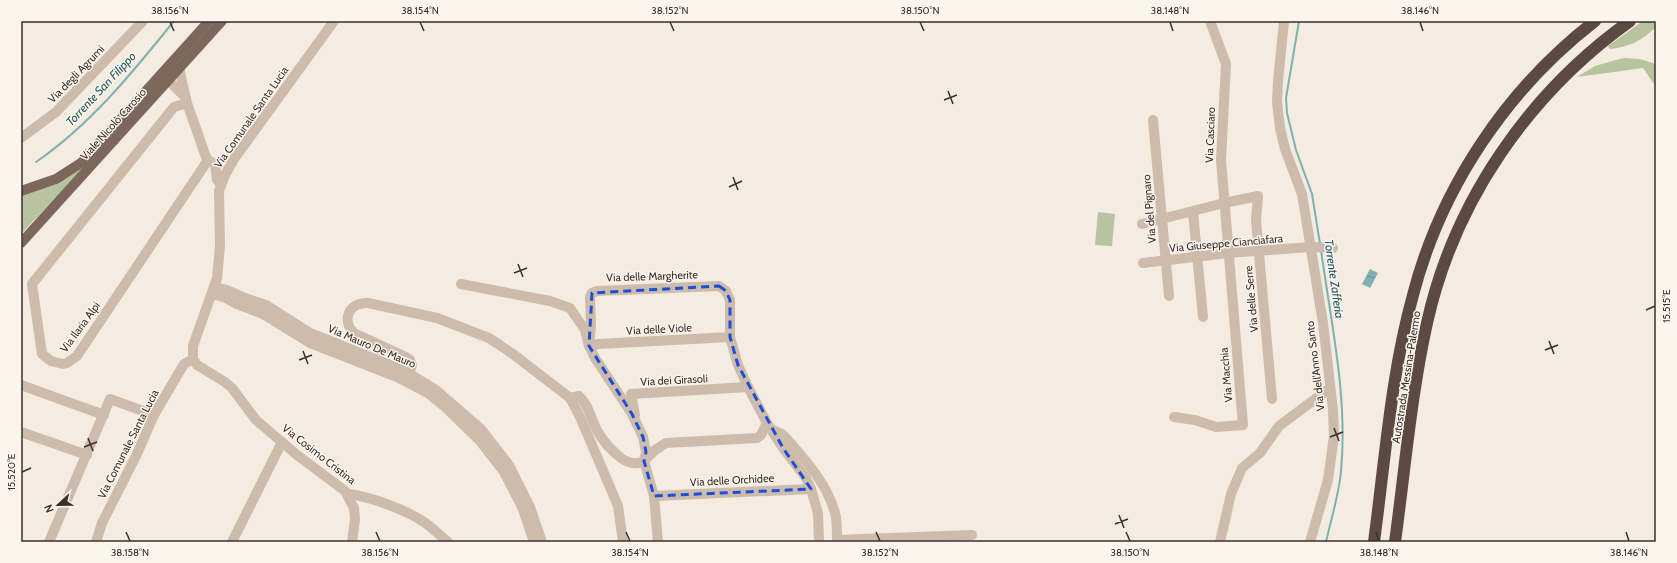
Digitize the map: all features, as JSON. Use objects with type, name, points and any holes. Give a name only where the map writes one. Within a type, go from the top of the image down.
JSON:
[{"type":"highway","name":"Autostrada Messina-Palermo","points":[[1374,542],[1402,344],[1413,295],[1434,232],[1464,171],[1487,135],[1507,108],[1556,54],[1595,21]]},
{"type":"highway","name":"Autostrada Messina-Palermo","points":[[1395,542],[1422,348],[1438,280],[1453,240],[1481,184],[1513,135],[1570,72],[1596,48],[1630,21]]},
{"type":"main road","name":"Viale Nicolò Carosio","points":[[21,243],[165,77],[209,21]]},
{"type":"main road","name":"Viale Nicolò Carosio","points":[[21,191],[56,179],[80,163],[165,77],[179,68],[222,21]]},
{"type":"street","name":"Via degli Agrumi","points":[[21,138],[56,112],[143,21]]},
{"type":"street","name":"Via Comunale Santa Lucia","points":[[96,542],[102,523],[136,456],[154,415],[184,364],[193,359],[193,346],[214,290],[220,257],[219,191],[221,185],[234,159],[334,21]]},
{"type":"street","name":"Via Casciaro","points":[[1210,21],[1226,64],[1220,151],[1228,253]]},
{"type":"street","name":"Via dell'Anno Santo","points":[[1284,21],[1278,81],[1279,122],[1285,149],[1302,194],[1313,247],[1323,323],[1334,436],[1330,470],[1310,542]]},
{"type":"street","points":[[179,68],[187,100],[208,160],[215,164],[217,180],[221,185]]},
{"type":"street","points":[[165,77],[187,100]]},
{"type":"street","name":"Via Ilaria Alpi","points":[[187,100],[174,107],[32,284],[40,346],[44,357],[51,361],[63,364],[68,363],[77,356],[208,160]]},
{"type":"street","name":"Via del Pignaro","points":[[1153,120],[1169,296]]},
{"type":"street","name":"Via delle Serre","points":[[1224,203],[1258,196],[1256,220],[1258,251],[1272,399]]},
{"type":"street","points":[[1142,224],[1224,203]]},
{"type":"street","points":[[1193,212],[1203,317]]},
{"type":"street","name":"Via Giuseppe Cianciafara","points":[[1143,263],[1228,253],[1330,247]]},
{"type":"street","name":"Via Macchia","points":[[1174,417],[1195,420],[1216,427],[1243,425],[1228,253]]},
{"type":"street","points":[[461,284],[550,301],[570,308],[585,330],[589,346],[595,358],[632,414],[642,437],[646,452],[644,461],[654,496],[658,542]]},
{"type":"street","name":"Via delle Margherite","points":[[589,346],[591,326],[590,297],[592,293],[597,291],[719,286],[726,291],[730,300],[730,337]]},
{"type":"street","name":"Via Mauro De Mauro","points":[[214,290],[227,290],[266,305],[310,334],[409,374],[436,390],[481,429],[509,465],[530,507],[542,542]]},
{"type":"street","name":"Via Mauro De Mauro","points":[[214,290],[237,304],[263,314],[310,343],[397,376],[428,393],[444,406],[480,441],[504,472],[522,507],[534,542]]},
{"type":"street","points":[[409,374],[412,365],[410,360],[354,333],[351,330],[348,321],[350,311],[353,307],[362,302],[419,313],[437,318],[489,338],[513,354],[570,398],[581,419],[618,506],[623,542]]},
{"type":"street","points":[[730,337],[736,358],[748,387],[769,426],[806,478],[811,489],[818,513],[819,542]]},
{"type":"street","name":"Via delle Viole","points":[[589,346],[730,337]]},
{"type":"street","name":"Via Cosimo Cristina","points":[[193,359],[197,365],[225,382],[238,396],[252,416],[282,442],[341,486],[348,494],[360,495],[413,516],[423,521],[448,542]]},
{"type":"street","points":[[21,386],[104,415]]},
{"type":"street","name":"Via dei Girasoli","points":[[636,423],[631,394],[748,387]]},
{"type":"street","points":[[1220,542],[1231,494],[1242,468],[1260,453],[1279,426],[1330,388]]},
{"type":"street","points":[[570,398],[579,396],[583,400],[608,448],[626,462],[638,464],[666,443],[757,438],[762,435],[769,426]]},
{"type":"street","points":[[50,542],[110,399],[154,415]]},
{"type":"street","points":[[769,426],[787,439],[820,480],[833,506],[836,519],[837,541],[972,535]]},
{"type":"street","points":[[21,432],[87,455]]},
{"type":"street","points":[[232,542],[282,442]]},
{"type":"street","name":"Via delle Orchidee","points":[[654,496],[811,489]]},
{"type":"street","points":[[348,494],[354,508],[356,519],[352,542]]},
{"type":"highlighted area","points":[[719,286],[726,291],[730,300],[730,337],[738,365],[783,448],[811,489],[654,496],[644,461],[646,452],[643,437],[632,414],[589,346],[592,293]]},
{"type":"green space","points":[[1643,21],[1656,21],[1656,27],[1646,36],[1630,45],[1610,49],[1608,46]]},
{"type":"green space","points":[[1623,58],[1640,59],[1656,64],[1656,87],[1643,68],[1577,77],[1595,66]]},
{"type":"green space","points":[[81,168],[83,169],[21,234],[21,195],[55,185]]},
{"type":"green space","points":[[1098,212],[1115,214],[1112,246],[1095,245]]},
{"type":"water","points":[[1370,269],[1378,273],[1370,288],[1362,284]]},
{"type":"waterway","name":"Torrente San Filippo","points":[[36,162],[75,132],[93,115],[127,78],[174,21]]},
{"type":"waterway","name":"Torrente Zafferia","points":[[1299,21],[1286,98],[1287,113],[1296,150],[1312,194],[1320,244]]},
{"type":"waterway","name":"Torrente Zafferia","points":[[1321,250],[1337,360],[1343,443],[1337,498],[1326,542]]}]
